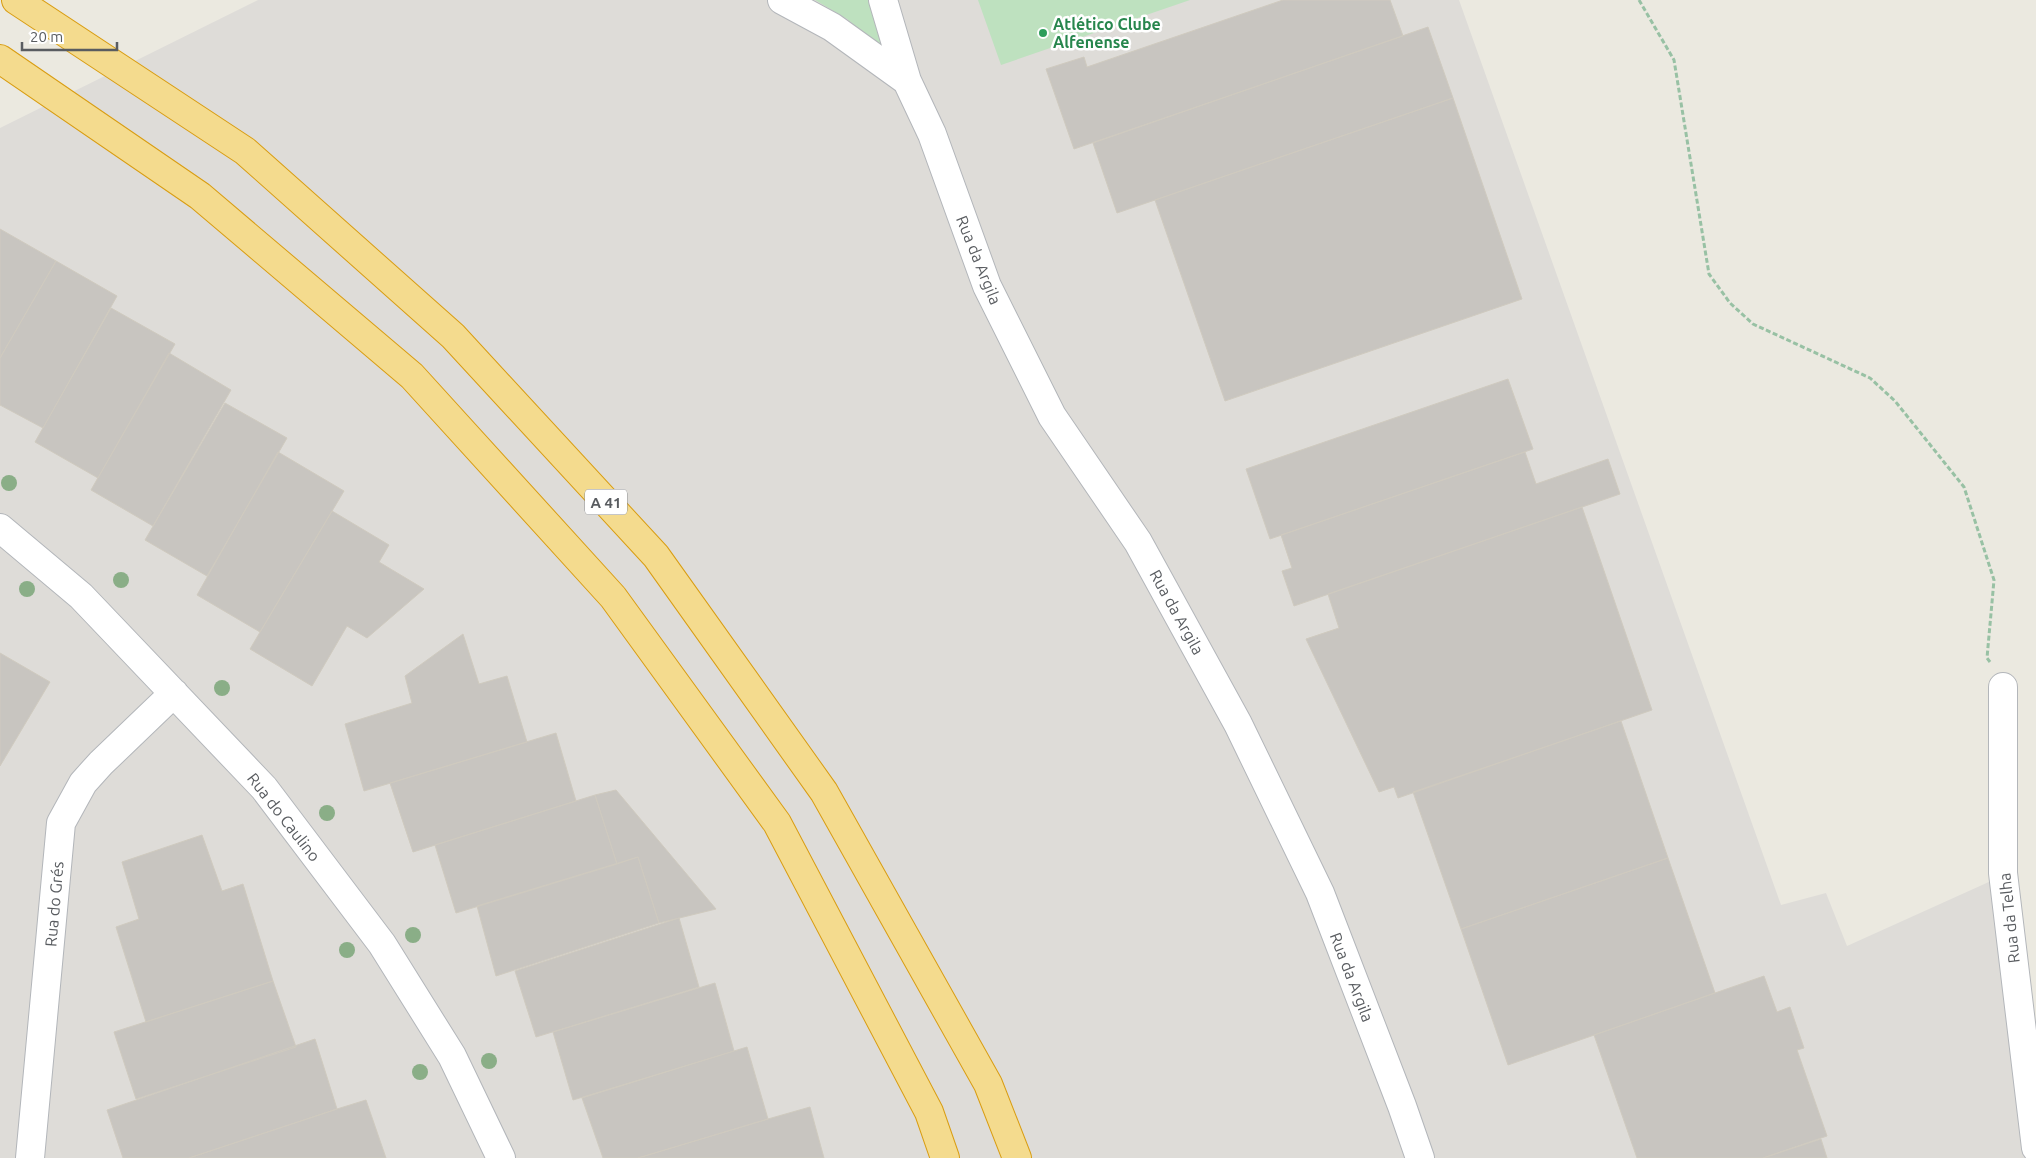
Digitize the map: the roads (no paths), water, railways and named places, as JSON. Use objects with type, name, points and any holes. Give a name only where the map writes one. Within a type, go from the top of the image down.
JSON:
[{"type":"highway","name":"A 41","points":[[16,0],[245,151],[453,336],[656,556],[824,792],[988,1084],[1016,1158]]},
{"type":"highway","points":[[0,59],[200,196],[412,376],[613,597],[777,823],[929,1112],[945,1158]]},
{"type":"street","name":"Rua da Argila","points":[[782,0],[832,27],[907,81]]},
{"type":"street","name":"Rua da Argila","points":[[883,0],[907,81],[932,134],[987,286],[1052,416],[1138,542],[1238,724],[1320,893],[1402,1106],[1420,1158]]},
{"type":"street","name":"Rua do Caulino","points":[[0,528],[80,596],[264,788],[382,944],[452,1056],[501,1158]]},
{"type":"street","name":"Rua da Telha","points":[[2003,687],[2003,873],[2036,1148]]},
{"type":"street","name":"Rua do Grés","points":[[30,1158],[62,823],[83,783],[101,763],[174,693]]},
{"type":"place","name":"Atlético Clube Alfenense","points":[[1043,33]]}]
